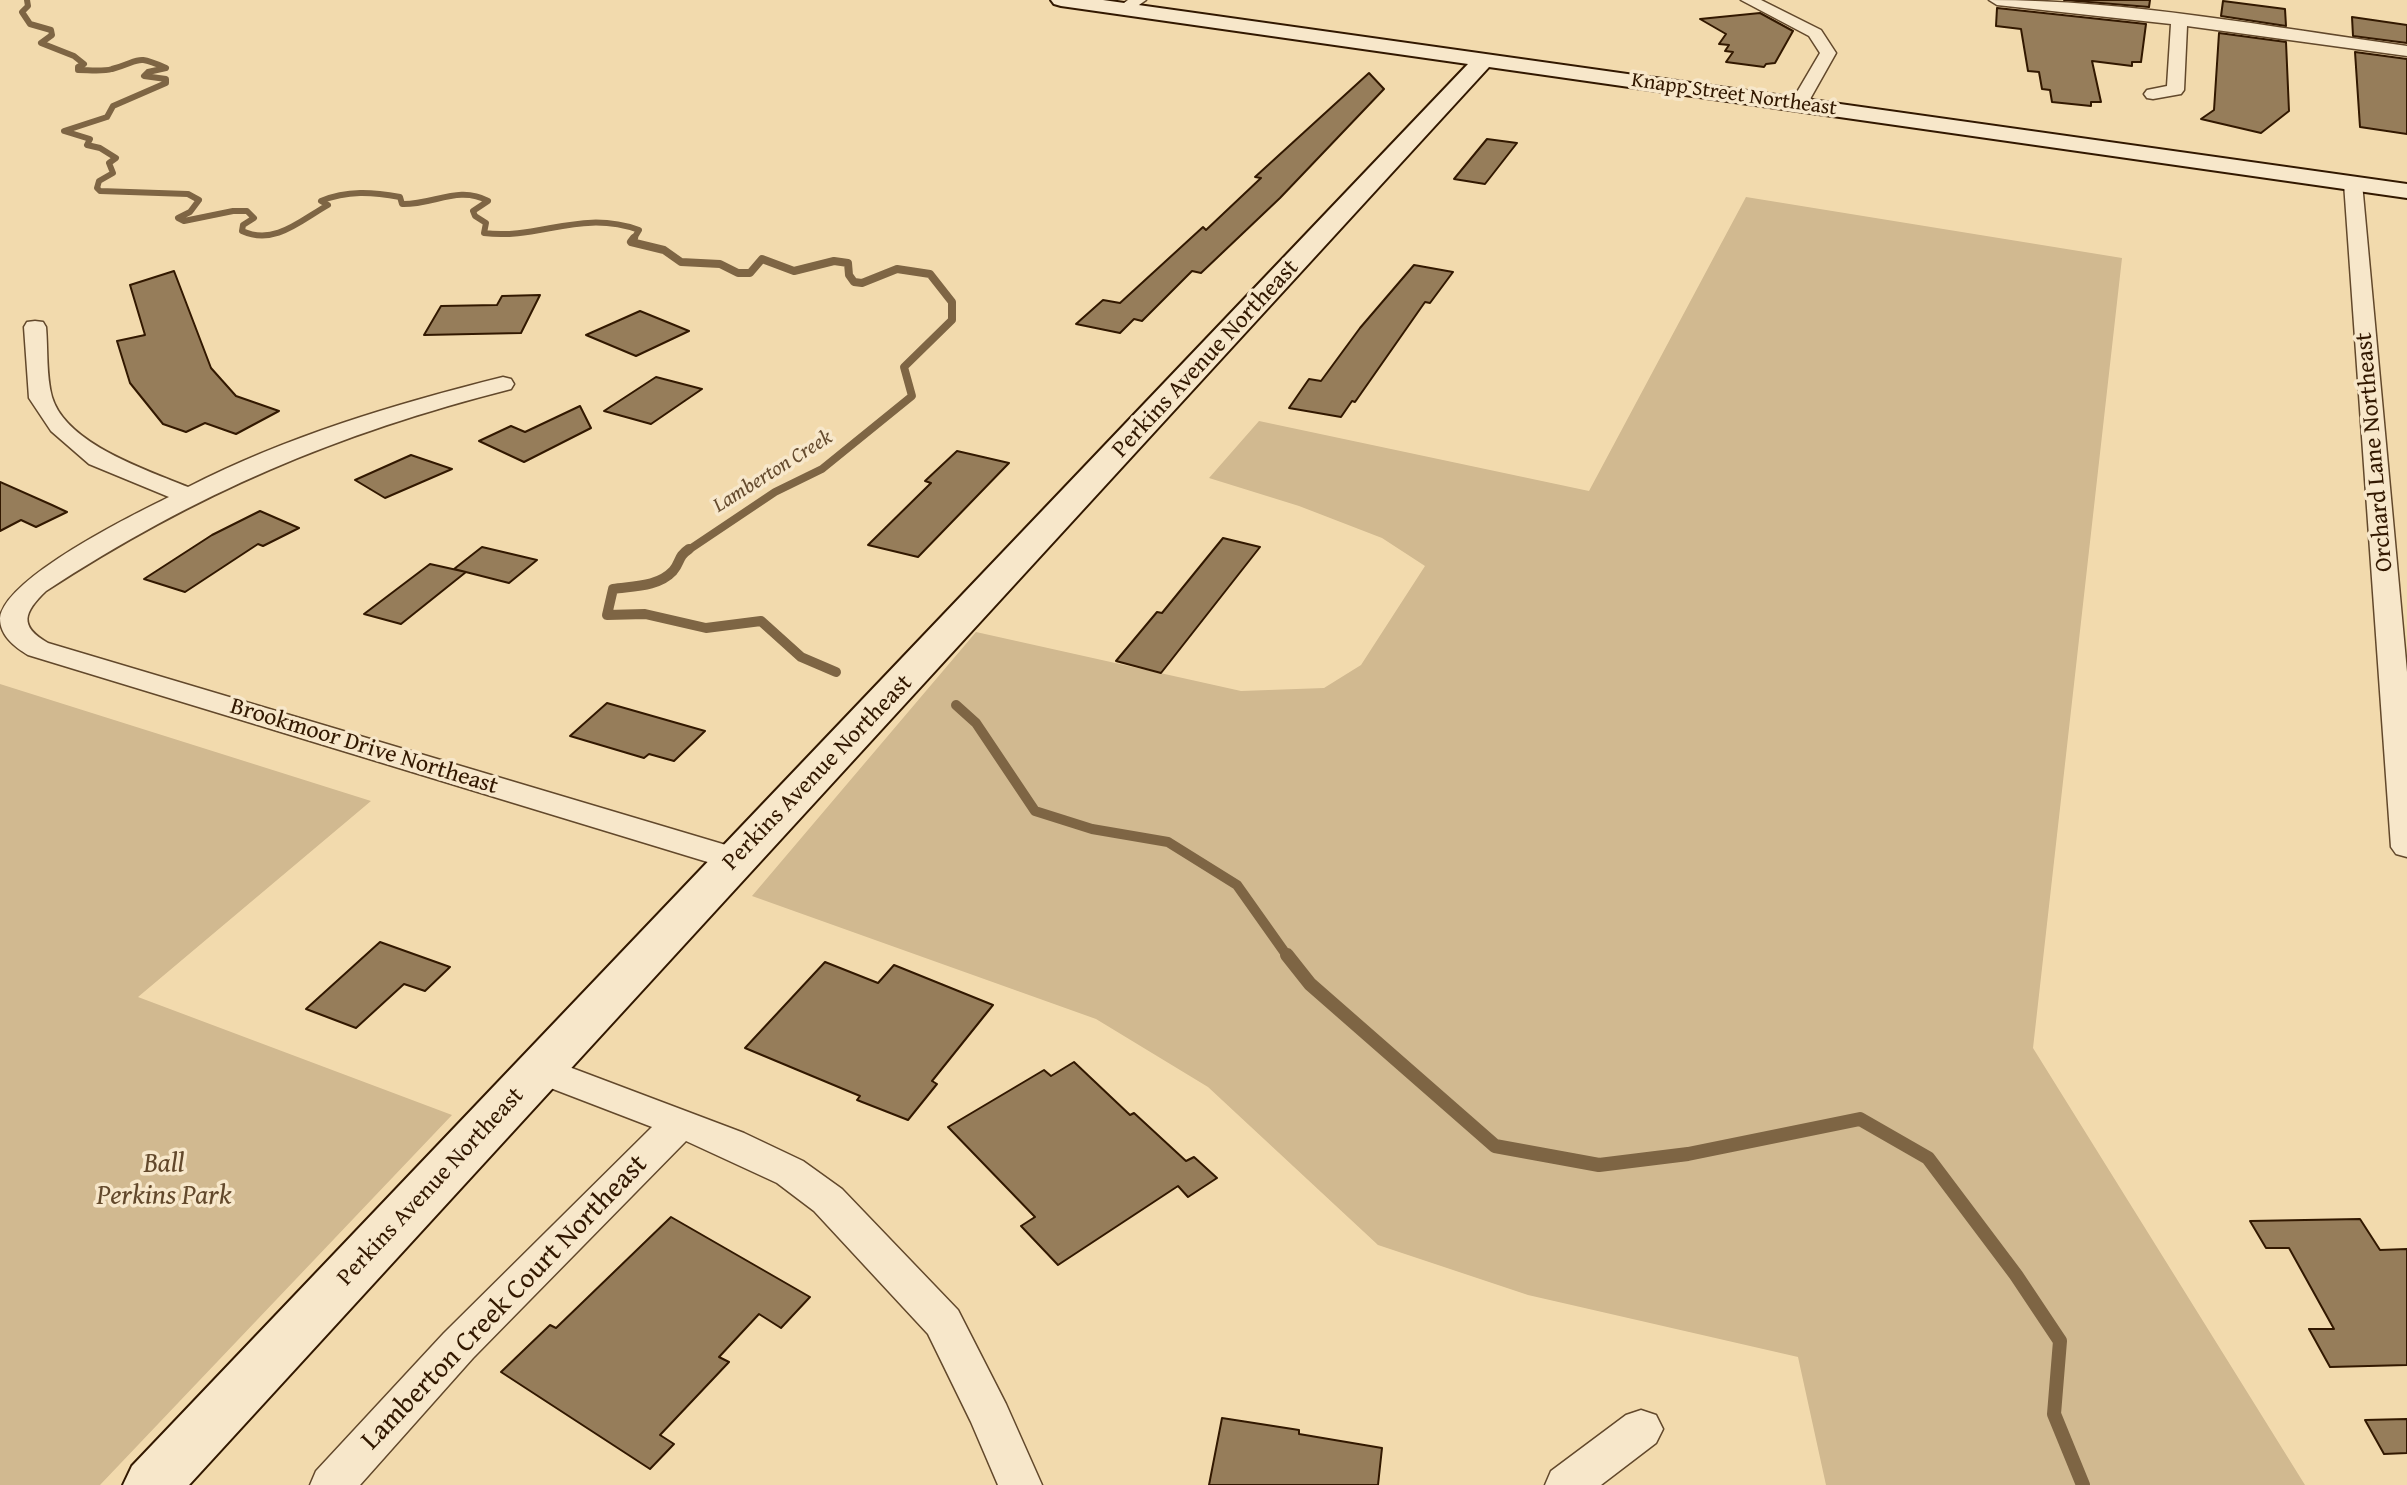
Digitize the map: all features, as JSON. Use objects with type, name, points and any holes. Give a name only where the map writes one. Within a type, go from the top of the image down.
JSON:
[{"type":"street","name":"Knapp Street Northeast","points":[[1061,0],[1131,4],[1484,60],[2407,191]]},
{"type":"street","points":[[1754,2],[1786,0]]},
{"type":"street","points":[[1997,0],[2179,20],[2407,51]]},
{"type":"street","points":[[1754,2],[1815,33],[1828,53],[1799,104]]},
{"type":"street","points":[[2153,94],[2175,90],[2179,20]]},
{"type":"street","name":"Perkins Avenue Northeast","points":[[152,1485],[1484,60]]},
{"type":"street","name":"Orchard Lane Northeast","points":[[2353,183],[2407,847]]},
{"type":"street","points":[[35,327],[41,398],[59,426],[98,459],[187,495],[283,453],[361,423],[503,384]]},
{"type":"street","name":"Brookmoor Drive Northeast","points":[[187,495],[37,585],[25,596],[14,615],[12,625],[15,634],[22,642],[37,649],[735,859]]},
{"type":"street","points":[[540,1069],[731,1143],[790,1172],[818,1193],[943,1322],[991,1418],[1020,1485]]},
{"type":"street","name":"Lamberton Creek Court Northeast","points":[[332,1485],[377,1432],[491,1310],[680,1123]]},
{"type":"street","points":[[1567,1485],[1641,1429]]},
{"type":"green space","points":[[1746,197],[2122,258],[2033,1048],[2305,1485],[1826,1485],[1798,1357],[1528,1295],[1378,1245],[1208,1087],[1096,1019],[752,896],[976,632],[1241,691],[1324,688],[1361,665],[1425,566],[1382,538],[1299,506],[1209,478],[1259,421],[1589,491]]},
{"type":"green space","name":"Ball Perkins Park","points":[[0,684],[371,801],[138,997],[452,1115],[100,1485],[0,1485]]},
{"type":"building","points":[[2064,0],[2150,0],[2149,7]]},
{"type":"building","points":[[2223,1],[2285,9],[2286,26],[2221,16]]},
{"type":"building","points":[[1997,8],[2146,24],[2141,62],[2132,62],[2132,66],[2092,61],[2101,102],[2091,102],[2091,106],[2052,102],[2050,90],[2042,89],[2039,72],[2028,71],[2021,29],[1996,26]]},
{"type":"building","points":[[1760,13],[1793,31],[1775,63],[1766,64],[1764,67],[1726,62],[1733,52],[1725,51],[1729,45],[1719,44],[1726,34],[1700,19]]},
{"type":"building","points":[[2352,17],[2407,25],[2407,43],[2353,36]]},
{"type":"building","points":[[2219,33],[2286,42],[2289,111],[2261,133],[2201,119],[2214,110]]},
{"type":"building","points":[[2355,52],[2407,59],[2407,134],[2360,127]]},
{"type":"building","points":[[1369,73],[1384,89],[1280,198],[1201,273],[1192,271],[1142,321],[1134,319],[1120,333],[1076,324],[1103,300],[1120,303],[1203,227],[1206,230],[1261,178],[1255,177]]},
{"type":"building","points":[[1487,139],[1517,143],[1485,184],[1454,179]]},
{"type":"building","points":[[1414,265],[1453,272],[1430,303],[1425,302],[1355,402],[1352,401],[1341,417],[1289,408],[1309,379],[1321,381],[1360,328]]},
{"type":"building","points":[[174,271],[211,368],[236,396],[279,411],[236,434],[205,423],[186,432],[163,424],[130,383],[117,341],[145,335],[130,285]]},
{"type":"building","points":[[540,295],[521,333],[424,335],[441,306],[497,305],[502,296]]},
{"type":"building","points":[[640,311],[689,331],[636,356],[586,335]]},
{"type":"building","points":[[656,377],[702,389],[651,424],[604,411]]},
{"type":"building","points":[[580,406],[591,428],[524,462],[479,441],[511,426],[525,432]]},
{"type":"building","points":[[957,451],[1009,463],[918,557],[868,545],[931,483],[925,481]]},
{"type":"building","points":[[411,455],[452,469],[385,498],[355,480]]},
{"type":"building","points":[[0,482],[67,512],[36,527],[21,520],[0,531]]},
{"type":"building","points":[[260,511],[299,528],[263,546],[258,544],[185,592],[144,579],[212,535]]},
{"type":"building","points":[[1223,538],[1260,547],[1161,673],[1116,661],[1157,612],[1162,613]]},
{"type":"building","points":[[482,547],[537,560],[509,583],[454,569]]},
{"type":"building","points":[[430,564],[466,572],[401,624],[364,614]]},
{"type":"building","points":[[607,703],[705,731],[674,761],[649,754],[644,758],[570,736]]},
{"type":"building","points":[[380,942],[450,967],[425,991],[404,984],[356,1028],[306,1009]]},
{"type":"building","points":[[825,962],[878,983],[894,965],[993,1005],[932,1081],[937,1084],[908,1120],[857,1100],[860,1096],[745,1048]]},
{"type":"building","points":[[1074,1062],[1130,1115],[1134,1113],[1186,1161],[1194,1157],[1217,1178],[1188,1197],[1178,1186],[1058,1265],[1021,1226],[1035,1217],[948,1127],[1044,1070],[1051,1076]]},
{"type":"building","points":[[671,1217],[810,1297],[781,1328],[759,1314],[719,1357],[729,1362],[660,1435],[674,1444],[650,1469],[501,1372],[550,1325],[556,1328]]},
{"type":"building","points":[[2360,1219],[2380,1250],[2407,1249],[2407,1365],[2330,1367],[2309,1329],[2334,1329],[2289,1248],[2266,1248],[2250,1221]]},
{"type":"building","points":[[1222,1418],[1299,1430],[1299,1434],[1382,1448],[1378,1485],[1209,1485]]},
{"type":"building","points":[[2407,1419],[2407,1453],[2384,1454],[2365,1420]]},
{"type":"waterway","name":"Lamberton Creek","points":[[27,0],[28,6],[22,12],[30,24],[51,30],[52,35],[41,43],[74,56],[84,64],[78,67],[78,70],[108,70],[143,60],[166,68],[148,72],[144,76],[166,79],[166,83],[113,106],[107,117],[64,131],[90,139],[87,145],[100,148],[116,158],[109,163],[113,173],[99,181],[97,188],[100,191],[188,194],[199,200],[190,212],[178,218],[184,221],[233,211],[247,211],[254,218],[243,225],[242,231],[254,235],[277,233],[298,224],[328,205],[321,201],[331,197],[370,193],[400,197],[402,204],[456,195],[477,197],[488,201],[473,211],[475,216],[486,223],[484,233],[524,233],[598,223],[618,224],[639,230],[633,240]]},
{"type":"waterway","name":"Lamberton Creek","points":[[634,238],[631,242],[664,250],[681,262],[720,264],[738,273],[750,273],[762,259],[794,271],[834,261],[848,263],[849,275],[854,282],[862,283],[897,269],[930,274],[952,302],[952,320],[904,367],[912,396],[822,469],[775,492],[687,551]]},
{"type":"waterway","name":"Lamberton Creek","points":[[687,551],[673,571],[660,580],[613,589],[607,615],[645,614],[706,628],[761,621],[801,657],[836,672]]},
{"type":"waterway","points":[[956,705],[976,723],[1035,811],[1092,829],[1168,842],[1237,885],[1288,957]]},
{"type":"waterway","points":[[1287,955],[1310,984],[1495,1146],[1599,1165],[1688,1154],[1860,1119],[1928,1158],[2016,1275],[2060,1341],[2054,1414],[2083,1485]]}]
